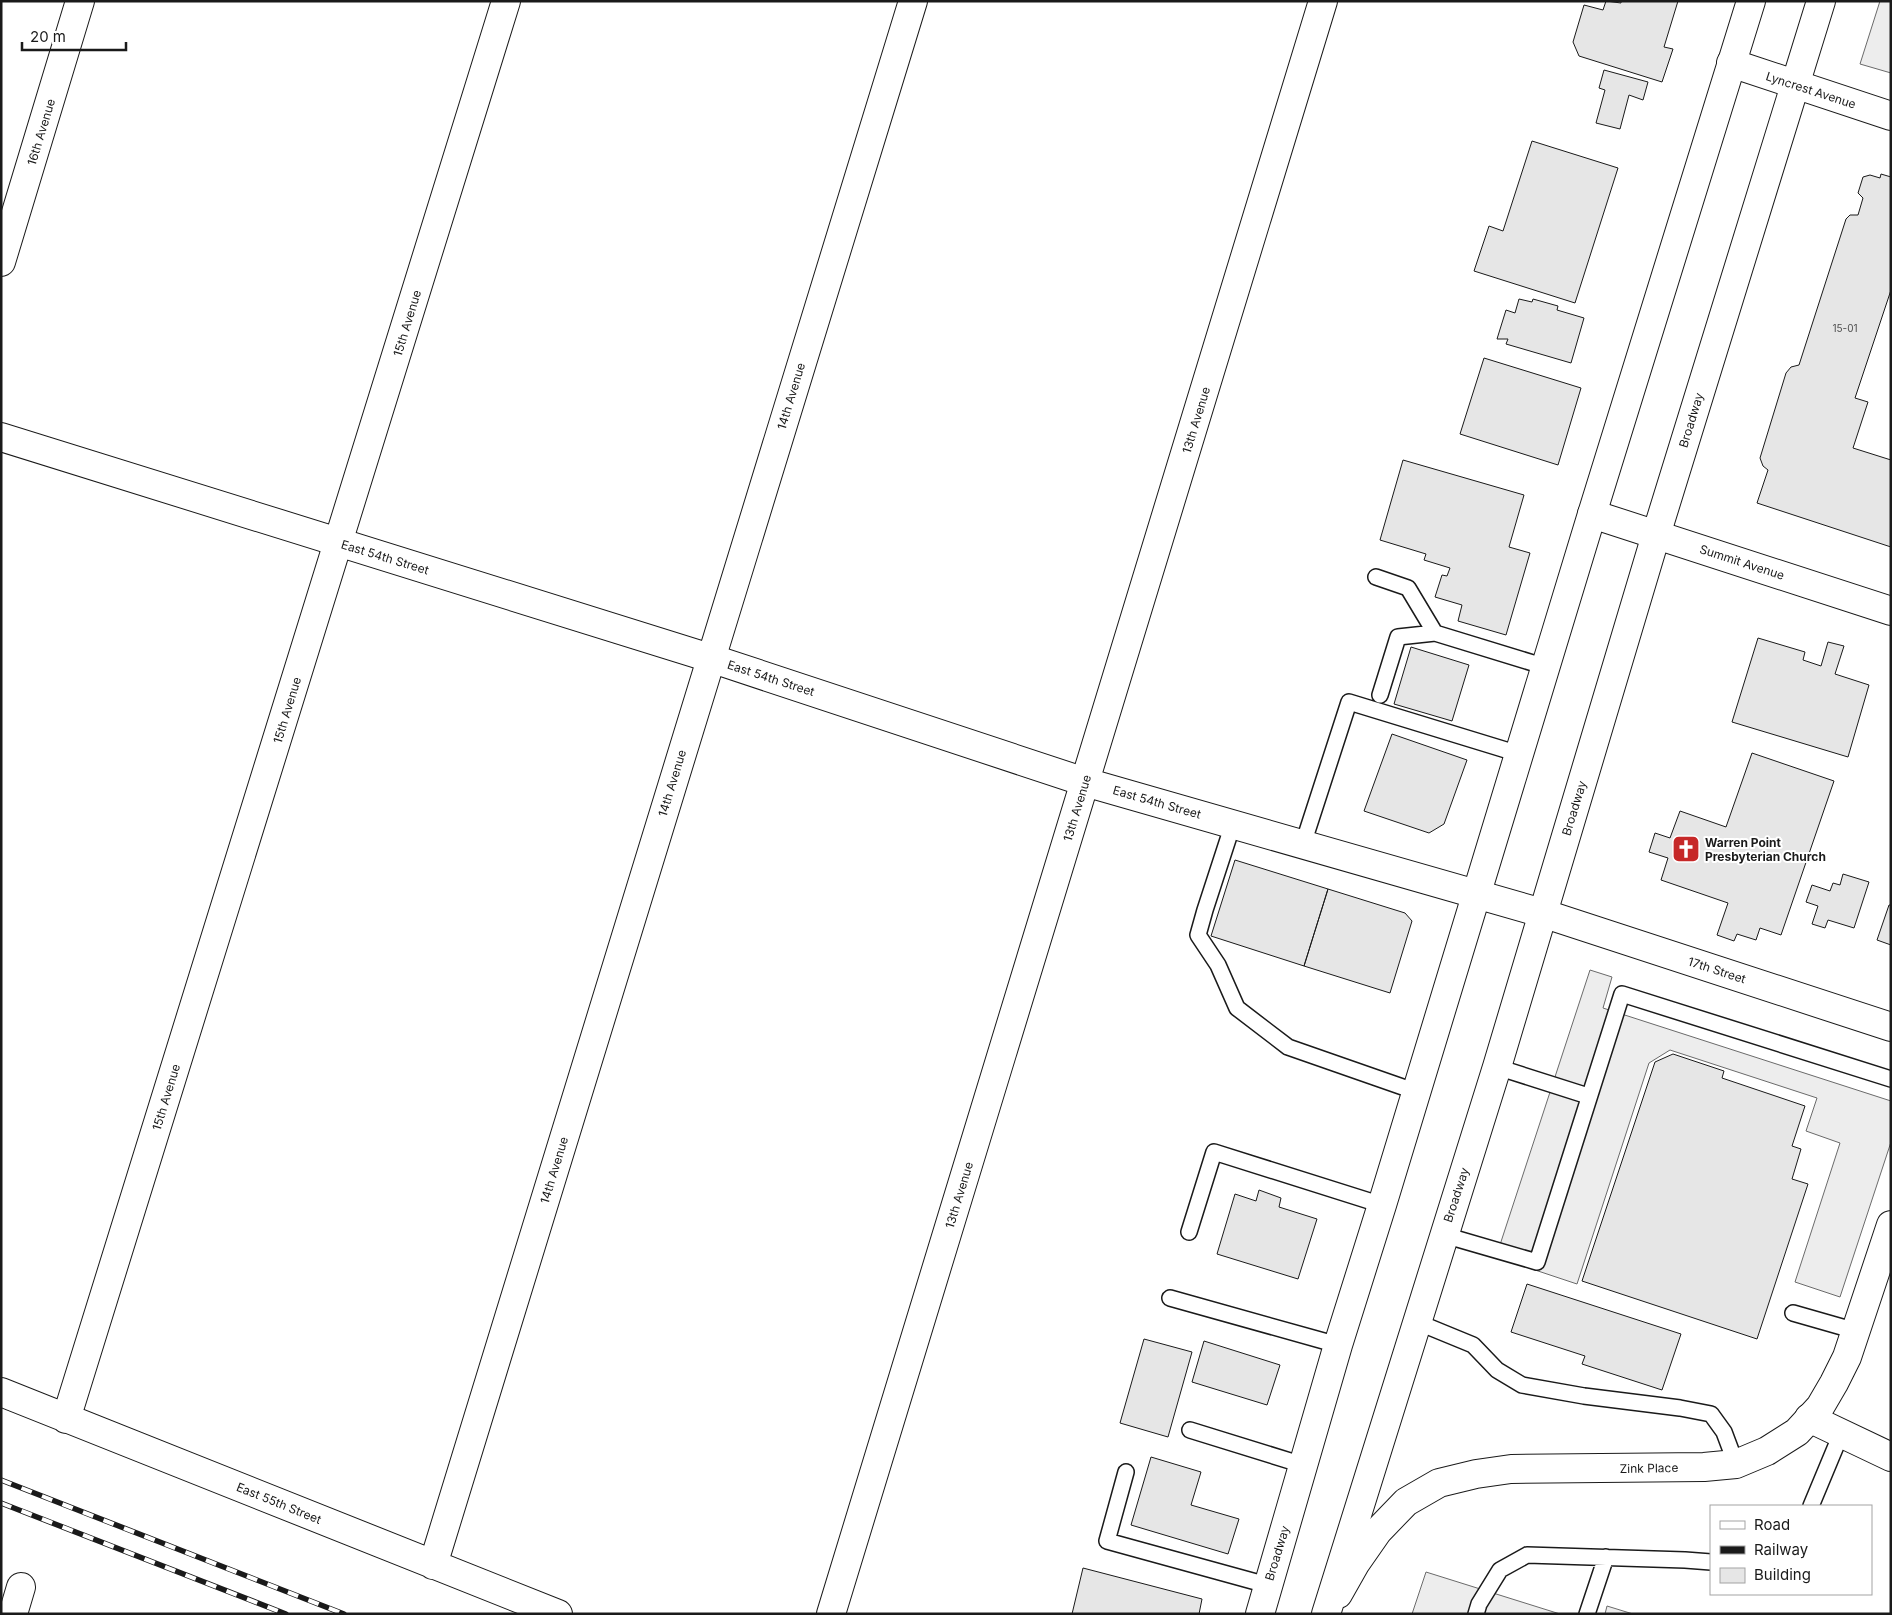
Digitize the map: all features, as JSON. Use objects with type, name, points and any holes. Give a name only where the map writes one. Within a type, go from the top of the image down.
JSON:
[{"type":"street","name":"16th Avenue","points":[[1,262],[80,1]]},
{"type":"street","name":"15th Avenue","points":[[66,1418],[506,1]]},
{"type":"street","name":"14th Avenue","points":[[434,1565],[710,658],[913,1]]},
{"type":"street","name":"13th Avenue","points":[[830,1614],[1323,1]]},
{"type":"street","name":"Broadway","points":[[1260,1614],[1338,1345],[1751,1]]},
{"type":"street","name":"Broadway","points":[[1328,1614],[1497,1067],[1656,535],[1822,1]]},
{"type":"street","name":"Lyncrest Avenue","points":[[1731,64],[1891,116]]},
{"type":"street","name":"East 54th Street","points":[[1,437],[710,658],[1085,782],[1542,913]]},
{"type":"street","name":"Summit Avenue","points":[[1592,514],[1891,611]]},
{"type":"street","name":"17th Street","points":[[1542,913],[1891,1027]]},
{"type":"street","name":"Zink Place","points":[[1328,1614],[1355,1564],[1378,1532],[1406,1502],[1439,1483],[1476,1474],[1512,1469],[1704,1467],[1736,1464],[1768,1451],[1797,1432],[1820,1407],[1847,1357],[1891,1225]]},
{"type":"street","name":"East 55th Street","points":[[1,1392],[558,1614]]},
{"type":"street","points":[[1809,1418],[1891,1456]]},
{"type":"street","points":[[13,1614],[21,1587]]},
{"type":"lane","points":[[1376,577],[1408,588],[1435,633]]},
{"type":"lane","points":[[1380,695],[1398,637],[1435,633],[1546,667]]},
{"type":"lane","points":[[1303,844],[1349,702],[1519,754]]},
{"type":"lane","points":[[1233,824],[1198,935],[1218,965],[1237,1008],[1288,1047],[1416,1092]]},
{"type":"lane","points":[[1444,1235],[1537,1262],[1588,1096],[1622,994],[1891,1079]]},
{"type":"lane","points":[[1497,1067],[1588,1096]]},
{"type":"lane","points":[[1189,1232],[1214,1152],[1382,1205]]},
{"type":"lane","points":[[1170,1298],[1338,1345]]},
{"type":"lane","points":[[1793,1313],[1856,1330]]},
{"type":"lane","points":[[1417,1322],[1473,1345],[1497,1370],[1522,1385],[1711,1414],[1724,1432],[1736,1464]]},
{"type":"lane","points":[[1190,1430],[1303,1465]]},
{"type":"lane","points":[[1811,1505],[1841,1434]]},
{"type":"lane","points":[[1126,1472],[1107,1541],[1267,1585]]},
{"type":"lane","points":[[1476,1614],[1479,1604],[1500,1570],[1528,1555],[1710,1562]]},
{"type":"lane","points":[[1587,1614],[1606,1558]]},
{"type":"shaded area","points":[[1880,1],[1891,1],[1891,73],[1860,64]]},
{"type":"shaded area","points":[[1590,970],[1612,977],[1603,1008],[1891,1101],[1891,1142],[1840,1297],[1795,1282],[1840,1143],[1806,1131],[1817,1098],[1670,1050],[1649,1063],[1577,1284],[1496,1257]]},
{"type":"shaded area","points":[[1426,1572],[1560,1614],[1412,1614]]},
{"type":"shaded area","points":[[1607,1606],[1633,1614],[1605,1614]]},
{"type":"building","points":[[1606,1],[1621,3],[1621,1],[1678,1],[1664,47],[1673,49],[1662,82],[1579,56],[1573,42],[1584,5],[1603,10]]},
{"type":"building","points":[[1604,70],[1648,82],[1643,100],[1629,95],[1620,129],[1596,123],[1605,90],[1599,88]]},
{"type":"building","points":[[1532,141],[1618,168],[1575,303],[1474,271],[1489,226],[1503,231]]},
{"type":"building","points":[[1881,174],[1891,177],[1891,290],[1855,398],[1868,402],[1853,448],[1891,460],[1891,547],[1757,503],[1768,470],[1763,466],[1760,458],[1786,373],[1791,367],[1799,365],[1846,219],[1850,215],[1858,215],[1863,198],[1858,193],[1863,177],[1870,175],[1880,178]]},
{"type":"building","points":[[1519,299],[1532,302],[1533,299],[1558,306],[1557,310],[1584,318],[1571,363],[1506,344],[1508,339],[1497,339],[1506,310],[1515,313]]},
{"type":"building","points":[[1484,358],[1581,388],[1558,465],[1460,434]]},
{"type":"building","points":[[1403,460],[1524,495],[1509,547],[1530,553],[1506,635],[1458,621],[1462,605],[1435,597],[1442,575],[1447,576],[1450,568],[1424,560],[1426,554],[1380,540]]},
{"type":"building","points":[[1758,638],[1805,652],[1803,660],[1821,666],[1828,642],[1844,646],[1835,674],[1869,685],[1848,757],[1732,722]]},
{"type":"building","points":[[1411,647],[1469,665],[1452,721],[1394,704]]},
{"type":"building","points":[[1392,734],[1467,760],[1444,824],[1429,833],[1364,811]]},
{"type":"building","points":[[1752,753],[1834,781],[1781,935],[1760,928],[1756,940],[1737,934],[1734,941],[1717,935],[1728,903],[1661,880],[1668,858],[1649,852],[1655,833],[1670,838],[1680,811],[1726,827]]},
{"type":"building","points":[[1235,860],[1328,889],[1304,966],[1211,936]]},
{"type":"building","points":[[1843,874],[1869,882],[1854,928],[1828,920],[1825,928],[1812,924],[1818,906],[1806,902],[1812,885],[1830,891],[1833,883],[1840,885]]},
{"type":"building","points":[[1328,889],[1405,913],[1412,921],[1390,993],[1304,966]]},
{"type":"building","points":[[1889,905],[1891,905],[1891,945],[1877,940]]},
{"type":"building","points":[[1673,1054],[1724,1071],[1722,1078],[1805,1106],[1792,1146],[1801,1149],[1792,1179],[1808,1184],[1757,1339],[1582,1281],[1655,1062]]},
{"type":"building","points":[[1259,1190],[1281,1198],[1279,1207],[1317,1219],[1298,1279],[1217,1254],[1235,1194],[1256,1201]]},
{"type":"building","points":[[1527,1284],[1681,1334],[1662,1390],[1582,1364],[1585,1356],[1511,1332]]},
{"type":"building","points":[[1144,1339],[1192,1352],[1168,1437],[1120,1423]]},
{"type":"building","points":[[1204,1341],[1280,1365],[1267,1405],[1192,1382]]},
{"type":"building","points":[[1151,1457],[1201,1472],[1191,1505],[1239,1519],[1228,1554],[1131,1525]]},
{"type":"building","points":[[1083,1568],[1202,1599],[1199,1614],[1072,1614]]},
{"type":"railway","points":[[1,1480],[344,1614]]},
{"type":"railway","points":[[1,1503],[286,1614]]},
{"type":"place","name":"Warren Point Presbyterian Church","points":[[1686,849]]}]
